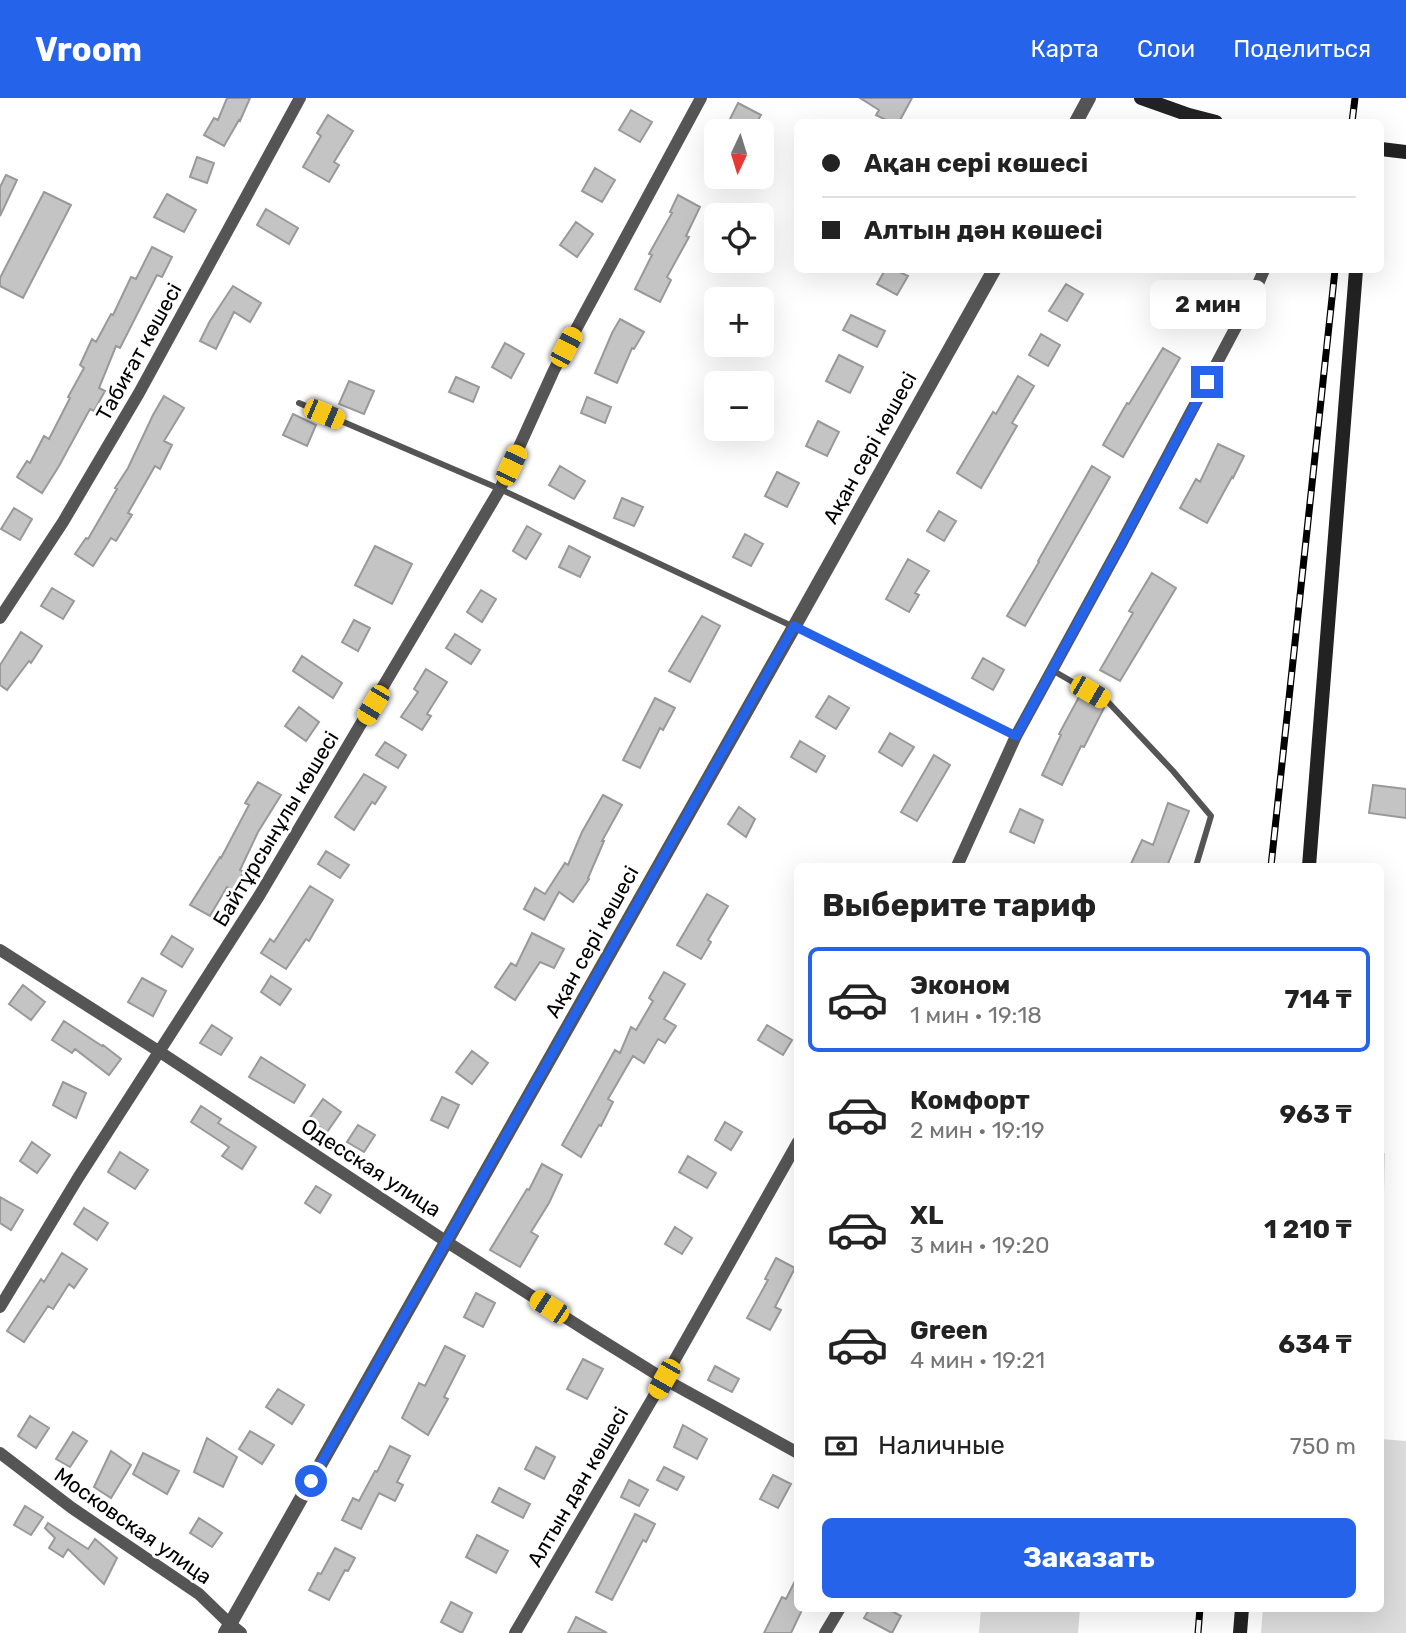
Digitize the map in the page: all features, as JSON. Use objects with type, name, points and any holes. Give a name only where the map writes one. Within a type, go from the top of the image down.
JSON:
[{"type":"main road","points":[[1141,98],[1204,119]]},
{"type":"main road","points":[[1384,149],[1406,152]]},
{"type":"main road","points":[[1309,863],[1356,273]]},
{"type":"main road","points":[[1240,1633],[1242,1612]]},
{"type":"street","name":"Табиғат көшесі","points":[[0,618],[63,522],[139,393],[300,98]]},
{"type":"street","name":"Байтұрсынұлы көшесі","points":[[0,1307],[78,1178],[259,896],[500,489],[554,370],[701,98]]},
{"type":"street","points":[[1078,119],[1089,98]]},
{"type":"street","name":"Ақан сері көшесі","points":[[232,1630],[991,273]]},
{"type":"street","points":[[959,863],[1016,736],[1263,273]]},
{"type":"street","name":"Одесская улица","points":[[0,950],[160,1052],[447,1242],[664,1379],[794,1451]]},
{"type":"street","name":"Алтын дән көшесі","points":[[515,1633],[664,1379],[794,1149]]},
{"type":"street","name":"Московская улица","points":[[0,1453],[72,1507],[199,1594],[232,1630]]},
{"type":"street","points":[[825,1633],[837,1612]]},
{"type":"lane","points":[[299,403],[500,489],[794,626],[1016,736]]},
{"type":"lane","points":[[1052,670],[1109,704],[1173,771],[1211,816],[1197,863]]},
{"type":"shaded area","points":[[1384,1439],[1406,1441],[1406,1633],[1261,1633],[1263,1612],[1384,1612]]},
{"type":"shaded area","points":[[981,1612],[1080,1612],[1078,1633],[979,1633]]},
{"type":"building","points":[[227,98],[250,98],[240,121],[224,146],[204,135],[214,118],[218,120]]},
{"type":"building","points":[[860,98],[912,98],[901,119],[884,119],[876,115],[879,110]]},
{"type":"building","points":[[738,103],[761,115],[759,119],[730,119]]},
{"type":"building","points":[[631,110],[652,122],[640,142],[619,130]]},
{"type":"building","points":[[328,115],[353,131],[334,162],[339,165],[329,182],[303,167],[321,136],[317,133]]},
{"type":"building","points":[[197,157],[214,163],[207,183],[190,177]]},
{"type":"building","points":[[595,168],[615,180],[602,202],[582,191]]},
{"type":"building","points":[[6,175],[17,180],[0,216],[0,187]]},
{"type":"building","points":[[44,192],[71,205],[23,298],[0,286],[0,278]]},
{"type":"building","points":[[167,194],[196,210],[184,232],[154,217]]},
{"type":"building","points":[[678,195],[700,207],[686,236],[689,237],[667,277],[671,280],[660,302],[635,289]]},
{"type":"building","points":[[266,209],[298,228],[289,244],[257,225]]},
{"type":"building","points":[[576,222],[593,234],[577,257],[560,245]]},
{"type":"building","points":[[152,247],[172,257],[162,277],[157,275],[120,348],[116,346],[99,388],[105,391],[94,411],[90,409],[42,493],[17,477],[27,461],[30,463],[44,436],[49,439],[84,368],[80,365],[92,339],[96,342],[111,314],[113,315],[131,277],[136,279]]},
{"type":"building","points":[[883,273],[902,273],[908,276],[897,295],[877,284]]},
{"type":"building","points":[[1066,284],[1083,294],[1067,321],[1049,311]]},
{"type":"building","points":[[233,286],[261,303],[250,322],[234,312],[216,349],[200,341]]},
{"type":"building","points":[[1195,290],[1213,301],[1199,327],[1180,316]]},
{"type":"building","points":[[851,315],[885,331],[877,347],[843,330]]},
{"type":"building","points":[[620,319],[644,332],[634,349],[632,348],[617,383],[595,373]]},
{"type":"building","points":[[1041,334],[1060,345],[1048,366],[1029,355]]},
{"type":"building","points":[[505,343],[524,354],[511,378],[492,367]]},
{"type":"building","points":[[1163,348],[1180,358],[1123,457],[1103,445]]},
{"type":"building","points":[[839,355],[863,367],[850,393],[826,381]]},
{"type":"building","points":[[1018,376],[1034,386],[1012,423],[1017,426],[981,488],[957,473]]},
{"type":"building","points":[[456,377],[479,387],[473,402],[449,392]]},
{"type":"building","points":[[349,381],[374,391],[364,414],[339,404]]},
{"type":"building","points":[[164,396],[184,408],[164,441],[172,445],[160,469],[155,466],[128,513],[132,515],[116,541],[111,538],[93,566],[75,554],[86,538],[88,539],[117,489],[115,488]]},
{"type":"building","points":[[587,397],[611,407],[605,423],[581,413]]},
{"type":"building","points":[[293,414],[316,425],[307,446],[283,435]]},
{"type":"building","points":[[818,421],[839,432],[827,456],[806,446]]},
{"type":"building","points":[[1218,444],[1244,456],[1207,523],[1180,508],[1196,479],[1200,482]]},
{"type":"building","points":[[560,466],[585,481],[574,499],[549,485]]},
{"type":"building","points":[[1092,466],[1110,477],[1025,626],[1007,616]]},
{"type":"building","points":[[777,472],[799,483],[787,507],[765,496]]},
{"type":"building","points":[[622,498],[643,507],[634,526],[614,518]]},
{"type":"building","points":[[14,508],[32,519],[20,540],[1,529]]},
{"type":"building","points":[[939,511],[956,521],[944,541],[927,531]]},
{"type":"building","points":[[527,526],[541,534],[526,559],[513,551]]},
{"type":"building","points":[[745,534],[763,544],[751,566],[733,557]]},
{"type":"building","points":[[375,546],[412,564],[392,604],[355,585]]},
{"type":"building","points":[[569,546],[590,557],[580,577],[559,567]]},
{"type":"building","points":[[908,559],[929,571],[915,593],[919,595],[909,612],[886,599]]},
{"type":"building","points":[[1152,573],[1176,588],[1120,681],[1100,670],[1133,613],[1129,611]]},
{"type":"building","points":[[52,588],[74,601],[63,619],[41,606]]},
{"type":"building","points":[[481,590],[496,599],[482,622],[467,612]]},
{"type":"building","points":[[702,616],[720,626],[690,682],[669,671]]},
{"type":"building","points":[[354,620],[370,628],[358,651],[342,642]]},
{"type":"building","points":[[21,632],[42,646],[7,690],[0,685],[0,665]]},
{"type":"building","points":[[455,634],[480,650],[471,664],[446,648]]},
{"type":"building","points":[[302,656],[342,683],[333,698],[293,671]]},
{"type":"building","points":[[983,658],[1004,670],[993,690],[972,678]]},
{"type":"building","points":[[426,669],[447,682],[427,714],[431,716],[422,730],[401,717],[418,692],[414,689]]},
{"type":"building","points":[[1080,695],[1104,708],[1062,785],[1042,775],[1061,735],[1059,734]]},
{"type":"building","points":[[829,696],[849,708],[836,729],[816,717]]},
{"type":"building","points":[[655,698],[675,708],[663,730],[660,728],[640,768],[623,760]]},
{"type":"building","points":[[299,707],[319,722],[306,741],[285,726]]},
{"type":"building","points":[[890,733],[914,747],[902,766],[879,752]]},
{"type":"building","points":[[800,741],[825,756],[816,772],[791,757]]},
{"type":"building","points":[[385,742],[406,755],[398,768],[376,755]]},
{"type":"building","points":[[934,755],[950,765],[917,821],[901,812]]},
{"type":"building","points":[[364,774],[386,787],[375,804],[372,802],[354,830],[335,817]]},
{"type":"building","points":[[258,782],[281,795],[258,832],[240,870],[244,872],[232,891],[227,887],[210,916],[190,905],[221,858],[249,805],[245,803]]},
{"type":"building","points":[[1373,785],[1406,789],[1406,818],[1369,813]]},
{"type":"building","points":[[603,795],[622,805],[602,841],[589,879],[573,902],[559,892],[544,920],[524,909],[535,888],[545,894],[565,863],[568,865],[582,832]]},
{"type":"building","points":[[1168,803],[1189,811],[1168,863],[1131,863],[1142,840],[1153,845]]},
{"type":"building","points":[[739,807],[755,819],[746,837],[728,824]]},
{"type":"building","points":[[1020,809],[1043,820],[1034,843],[1010,832]]},
{"type":"building","points":[[326,851],[349,865],[340,878],[318,864]]},
{"type":"building","points":[[310,886],[333,900],[309,941],[306,939],[286,969],[261,953],[270,939],[274,942]]},
{"type":"building","points":[[707,894],[728,906],[708,940],[711,942],[701,959],[677,945]]},
{"type":"building","points":[[532,933],[564,949],[554,968],[540,962],[515,1000],[495,987],[511,963],[516,966]]},
{"type":"building","points":[[172,936],[193,949],[182,967],[161,954]]},
{"type":"building","points":[[664,972],[685,984],[664,1019],[676,1026],[665,1043],[658,1039],[644,1063],[633,1056],[608,1099],[613,1102],[601,1126],[599,1125],[581,1157],[562,1145],[615,1050],[620,1053],[631,1027],[636,1030],[653,1001],[649,998]]},
{"type":"building","points":[[271,976],[291,989],[280,1005],[261,992]]},
{"type":"building","points":[[142,978],[166,991],[153,1016],[128,1002]]},
{"type":"building","points":[[23,985],[45,1002],[31,1020],[9,1004]]},
{"type":"building","points":[[64,1021],[121,1059],[109,1075],[75,1049],[72,1053],[52,1040]]},
{"type":"building","points":[[212,1025],[232,1038],[221,1055],[200,1043]]},
{"type":"building","points":[[767,1025],[792,1040],[783,1055],[758,1040]]},
{"type":"building","points":[[472,1051],[488,1063],[472,1084],[456,1072]]},
{"type":"building","points":[[261,1057],[305,1085],[294,1103],[249,1077]]},
{"type":"building","points":[[63,1082],[86,1093],[76,1118],[53,1105]]},
{"type":"building","points":[[442,1097],[459,1105],[448,1128],[431,1120]]},
{"type":"building","points":[[323,1099],[341,1112],[327,1132],[309,1119]]},
{"type":"building","points":[[201,1106],[221,1119],[218,1123],[256,1147],[242,1169],[222,1156],[229,1147],[191,1122]]},
{"type":"building","points":[[725,1122],[742,1132],[731,1150],[715,1140]]},
{"type":"building","points":[[358,1125],[375,1135],[364,1152],[347,1142]]},
{"type":"building","points":[[32,1142],[50,1155],[37,1173],[20,1161]]},
{"type":"building","points":[[120,1152],[148,1170],[135,1189],[108,1172]]},
{"type":"building","points":[[688,1156],[716,1173],[707,1188],[679,1172]]},
{"type":"building","points":[[542,1164],[562,1175],[531,1232],[538,1236],[520,1267],[490,1250],[527,1189],[529,1190]]},
{"type":"building","points":[[316,1186],[331,1195],[320,1213],[305,1203]]},
{"type":"building","points":[[0,1197],[23,1210],[11,1230],[0,1223]]},
{"type":"building","points":[[84,1208],[108,1223],[97,1240],[74,1224]]},
{"type":"building","points":[[675,1227],[692,1238],[682,1254],[665,1244]]},
{"type":"building","points":[[62,1253],[87,1269],[74,1288],[69,1284],[53,1309],[48,1306],[24,1342],[7,1331],[41,1279],[44,1282]]},
{"type":"building","points":[[776,1258],[794,1267],[775,1307],[781,1310],[770,1330],[747,1318],[768,1280],[765,1279]]},
{"type":"building","points":[[476,1293],[495,1303],[483,1327],[464,1317]]},
{"type":"building","points":[[445,1346],[465,1356],[444,1397],[448,1399],[428,1435],[402,1418],[419,1383],[425,1386]]},
{"type":"building","points":[[583,1359],[603,1369],[587,1399],[567,1389]]},
{"type":"building","points":[[715,1366],[739,1379],[732,1392],[708,1380]]},
{"type":"building","points":[[278,1389],[304,1405],[292,1424],[266,1407]]},
{"type":"building","points":[[30,1416],[49,1428],[36,1448],[18,1436]]},
{"type":"building","points":[[683,1425],[707,1439],[697,1459],[674,1447]]},
{"type":"building","points":[[250,1431],[274,1445],[262,1464],[239,1449]]},
{"type":"building","points":[[73,1432],[87,1441],[70,1467],[56,1459]]},
{"type":"building","points":[[207,1438],[237,1457],[223,1487],[194,1472]]},
{"type":"building","points":[[390,1446],[410,1456],[397,1482],[403,1485],[395,1501],[379,1493],[361,1529],[342,1520],[353,1498],[359,1501]]},
{"type":"building","points":[[536,1447],[555,1457],[544,1479],[525,1469]]},
{"type":"building","points":[[111,1451],[131,1465],[111,1498],[94,1487]]},
{"type":"building","points":[[143,1453],[179,1471],[167,1494],[133,1474]]},
{"type":"building","points":[[664,1467],[684,1477],[677,1490],[657,1480]]},
{"type":"building","points":[[773,1475],[791,1484],[778,1508],[760,1499]]},
{"type":"building","points":[[629,1480],[648,1490],[639,1506],[621,1497]]},
{"type":"building","points":[[499,1488],[530,1504],[523,1518],[492,1502]]},
{"type":"building","points":[[25,1506],[43,1517],[31,1535],[14,1525]]},
{"type":"building","points":[[635,1514],[655,1524],[646,1542],[643,1540],[612,1600],[596,1592]]},
{"type":"building","points":[[199,1518],[222,1533],[212,1547],[190,1533]]},
{"type":"building","points":[[48,1523],[88,1549],[95,1539],[117,1558],[104,1584],[68,1549],[63,1557],[49,1548],[55,1538],[45,1528]]},
{"type":"building","points":[[477,1535],[508,1551],[496,1573],[466,1557]]},
{"type":"building","points":[[335,1548],[355,1558],[348,1571],[345,1570],[329,1600],[309,1590]]},
{"type":"building","points":[[794,1583],[794,1612],[801,1612],[791,1633],[764,1633],[782,1597],[786,1599]]},
{"type":"building","points":[[451,1602],[472,1613],[462,1633],[441,1622]]},
{"type":"building","points":[[868,1612],[894,1612],[901,1616],[892,1633],[864,1618]]},
{"type":"building","points":[[576,1617],[607,1633],[568,1633]]},
{"type":"railway","points":[[1352,119],[1355,98]]},
{"type":"railway","points":[[1271,863],[1335,273]]},
{"type":"railway","points":[[1198,1633],[1200,1612]]},
{"type":"route","points":[[311,1481],[794,626],[1016,736],[1207,382]]}]
